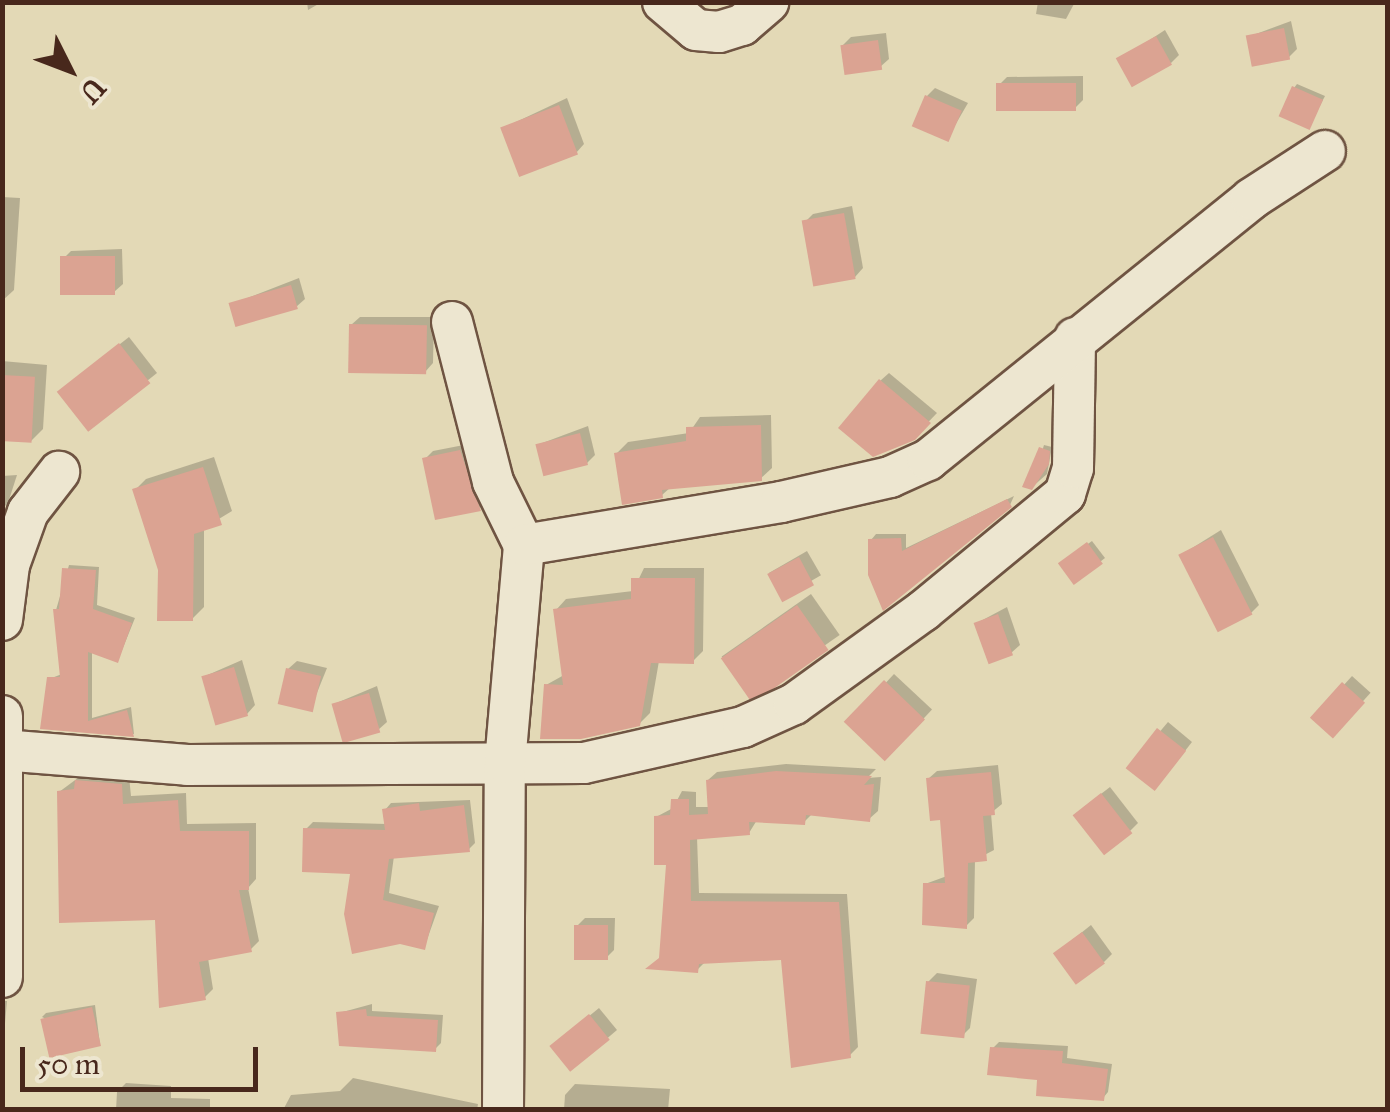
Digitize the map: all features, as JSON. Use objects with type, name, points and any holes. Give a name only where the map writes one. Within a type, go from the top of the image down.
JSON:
[{"type":"street","points":[[663,2],[696,30],[719,32],[742,25],[768,2]]},
{"type":"street","points":[[524,545],[658,526],[890,476],[948,446],[1075,338],[1251,199],[1325,152]]},
{"type":"street","points":[[452,322],[493,482],[524,545],[505,763],[503,1110]]},
{"type":"street","points":[[2,976],[3,738],[187,766],[584,763],[743,726],[794,704],[922,611],[1066,494],[1074,468],[1075,338]]},
{"type":"street","points":[[2,620],[9,565],[22,530],[59,472]]},
{"type":"building","points":[[1284,28],[1290,59],[1252,67],[1246,35]]},
{"type":"building","points":[[1156,36],[1172,65],[1132,87],[1116,58]]},
{"type":"building","points":[[878,40],[882,70],[845,75],[840,45]]},
{"type":"building","points":[[996,83],[1076,83],[1076,111],[996,111]]},
{"type":"building","points":[[1292,86],[1323,100],[1310,130],[1279,116]]},
{"type":"building","points":[[925,95],[962,111],[949,142],[912,126]]},
{"type":"building","points":[[559,105],[578,154],[519,177],[500,128]]},
{"type":"building","points":[[844,213],[856,279],[813,286],[802,220]]},
{"type":"building","points":[[60,256],[115,256],[115,295],[60,295]]},
{"type":"building","points":[[291,285],[298,309],[235,327],[229,303]]},
{"type":"building","points":[[349,324],[427,325],[426,374],[348,373]]},
{"type":"building","points":[[119,343],[150,383],[88,432],[57,392]]},
{"type":"building","points":[[2,375],[35,377],[32,443],[2,441]]},
{"type":"building","points":[[879,379],[931,423],[915,440],[873,457],[838,428]]},
{"type":"building","points":[[761,425],[762,481],[662,490],[663,498],[622,505],[614,453],[686,441],[686,427]]},
{"type":"building","points":[[580,433],[588,465],[543,476],[535,444]]},
{"type":"building","points":[[1039,447],[1050,451],[1049,464],[1032,490],[1022,487]]},
{"type":"building","points":[[460,450],[481,511],[435,520],[422,458]]},
{"type":"building","points":[[203,467],[222,525],[194,534],[193,621],[157,621],[158,570],[132,489]]},
{"type":"building","points":[[1007,499],[1012,507],[883,611],[868,575],[868,539],[901,538],[902,551]]},
{"type":"building","points":[[1213,537],[1252,615],[1218,632],[1178,555]]},
{"type":"building","points":[[1087,542],[1103,564],[1074,585],[1058,563]]},
{"type":"building","points":[[799,557],[814,585],[782,602],[767,574]]},
{"type":"building","points":[[62,568],[96,570],[93,609],[132,623],[118,663],[88,652],[88,721],[127,710],[134,737],[40,729],[47,677],[60,677],[53,609],[59,609]]},
{"type":"building","points":[[631,578],[695,578],[694,664],[651,663],[640,726],[581,739],[540,739],[544,684],[563,685],[553,609],[631,599]]},
{"type":"building","points":[[797,605],[829,650],[752,703],[721,658]]},
{"type":"building","points":[[998,614],[1013,655],[989,664],[974,623]]},
{"type":"building","points":[[234,667],[248,716],[215,725],[201,676]]},
{"type":"building","points":[[286,668],[321,676],[313,712],[278,704]]},
{"type":"building","points":[[884,680],[925,720],[885,761],[844,722]]},
{"type":"building","points":[[1342,682],[1365,703],[1333,738],[1310,718]]},
{"type":"building","points":[[369,693],[380,732],[343,743],[332,704]]},
{"type":"building","points":[[1157,728],[1186,751],[1155,791],[1126,768]]},
{"type":"building","points":[[776,771],[872,776],[864,785],[874,784],[870,822],[806,815],[805,825],[749,822],[750,835],[690,840],[691,901],[839,902],[851,1058],[791,1068],[781,960],[699,964],[698,973],[645,969],[659,958],[666,865],[654,865],[654,816],[670,815],[671,799],[689,799],[689,815],[708,814],[706,780]]},
{"type":"building","points":[[991,772],[995,815],[983,816],[987,861],[968,863],[967,929],[922,925],[923,883],[945,883],[940,820],[930,821],[926,778]]},
{"type":"building","points":[[75,780],[122,784],[123,804],[178,800],[180,831],[249,831],[249,890],[239,890],[252,952],[199,962],[206,1000],[159,1008],[155,920],[59,923],[57,791],[74,789]]},
{"type":"building","points":[[1101,793],[1132,833],[1104,855],[1073,815]]},
{"type":"building","points":[[419,803],[420,811],[464,805],[470,852],[389,859],[383,900],[434,913],[425,950],[400,944],[352,954],[344,914],[350,874],[302,872],[303,828],[385,830],[382,809]]},
{"type":"building","points":[[574,925],[608,925],[608,960],[574,960]]},
{"type":"building","points":[[1082,932],[1105,964],[1076,985],[1053,953]]},
{"type":"building","points":[[926,981],[970,986],[964,1038],[920,1034]]},
{"type":"building","points":[[92,1007],[101,1046],[49,1058],[40,1019]]},
{"type":"building","points":[[366,1009],[367,1016],[438,1020],[436,1052],[339,1046],[336,1012]]},
{"type":"building","points":[[589,1014],[610,1040],[570,1072],[549,1046]]},
{"type":"building","points":[[990,1047],[1063,1051],[1062,1063],[1108,1069],[1104,1101],[1036,1096],[1037,1080],[987,1075]]}]
